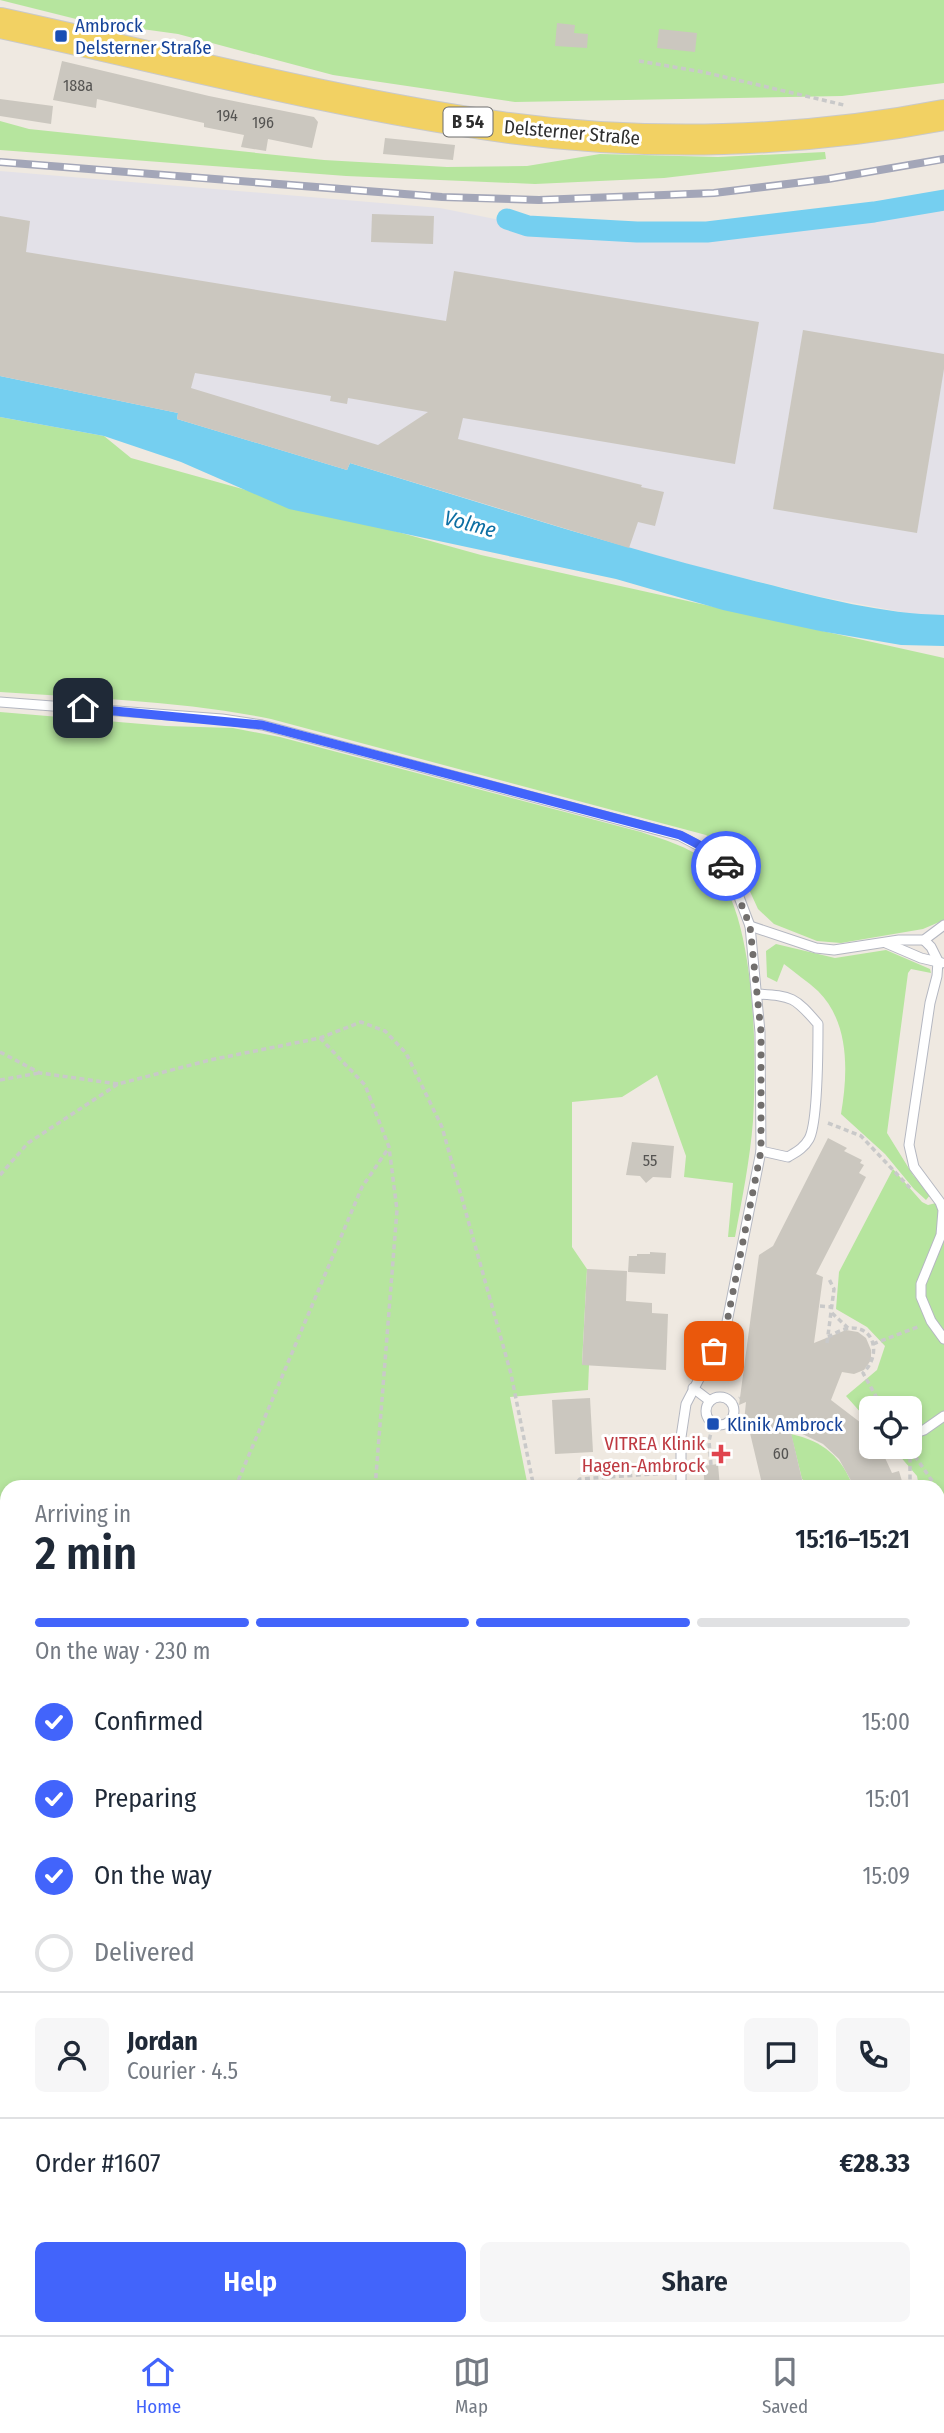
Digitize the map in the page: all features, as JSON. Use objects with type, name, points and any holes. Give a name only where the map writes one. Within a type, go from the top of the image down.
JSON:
[{"type":"main road","name":"Delsterner Straße","points":[[0,23],[335,99],[505,127],[604,136],[733,139],[878,125],[944,115]]},
{"type":"lane","points":[[0,702],[208,718],[262,725],[680,835],[714,854],[728,869],[750,926],[758,994],[761,1032],[761,1151],[726,1327],[686,1404],[681,1437],[680,1480]]},
{"type":"lane","points":[[750,926],[816,948],[834,950],[885,942],[924,940],[944,925]]},
{"type":"lane","points":[[924,940],[941,963],[909,1145],[914,1167],[943,1210],[941,1235],[921,1284],[921,1297],[931,1321],[944,1339]]},
{"type":"lane","points":[[885,942],[921,958],[941,963]]},
{"type":"lane","points":[[758,994],[787,996],[805,1008],[818,1024],[810,1138],[800,1150],[788,1157],[761,1151]]},
{"type":"lane","points":[[693,1388],[710,1401]]},
{"type":"lane","points":[[721,1396],[736,1401],[731,1421],[726,1425],[712,1424],[706,1413],[710,1401],[721,1396]]},
{"type":"lane","points":[[922,1431],[944,1416]]},
{"type":"path","points":[[639,61],[703,72],[849,107],[878,125]]},
{"type":"path","points":[[0,1175],[28,1143],[118,1084],[210,1060],[320,1038],[361,1022],[385,1031],[406,1054],[442,1127],[511,1374],[532,1480]]},
{"type":"path","points":[[320,1038],[365,1085],[389,1147],[397,1210],[376,1480]]},
{"type":"path","points":[[0,1052],[40,1073]]},
{"type":"path","points":[[0,1080],[40,1073],[118,1084]]},
{"type":"path","points":[[813,1118],[861,1136],[922,1202],[928,1205],[940,1202]]},
{"type":"path","points":[[238,1480],[362,1187],[389,1147]]},
{"type":"path","points":[[829,1279],[834,1289],[828,1340],[848,1328]]},
{"type":"path","points":[[820,1306],[831,1310],[848,1328],[859,1330],[869,1337],[873,1345],[873,1361],[863,1373],[876,1396]]},
{"type":"path","points":[[873,1345],[931,1321]]},
{"type":"path","points":[[711,1465],[709,1441],[712,1424]]},
{"type":"path","points":[[910,1480],[910,1449],[931,1480]]},
{"type":"path","points":[[579,1480],[679,1472]]},
{"type":"shaded area","points":[[0,171],[440,208],[565,233],[680,242],[850,225],[944,207],[944,615],[918,615],[817,596],[698,567],[351,463],[347,470],[177,419],[177,413],[0,376]]},
{"type":"green space","points":[[0,0],[944,0],[944,83],[842,96],[515,102],[333,75],[178,34],[84,21]]},
{"type":"green space","points":[[0,121],[29,129],[324,160],[447,167],[527,166],[600,154],[718,157],[825,152],[826,159],[664,178],[535,184],[346,176],[0,150]]},
{"type":"green space","points":[[0,417],[104,436],[131,458],[481,555],[944,658],[944,920],[923,929],[841,943],[817,941],[774,924],[758,909],[736,861],[706,835],[271,719],[170,704],[0,692]]},
{"type":"green space","points":[[0,712],[166,726],[233,728],[280,737],[641,832],[685,848],[708,863],[724,884],[736,913],[745,947],[753,1023],[755,1060],[752,1136],[735,1237],[728,1237],[733,1183],[684,1177],[686,1156],[657,1075],[622,1097],[572,1102],[572,1247],[587,1269],[582,1364],[589,1365],[588,1390],[510,1397],[527,1480],[0,1480]]},
{"type":"green space","points":[[776,944],[835,958],[886,950],[930,969],[931,973],[911,969],[908,973],[887,1133],[913,1175],[930,1195],[926,1200],[885,1154],[841,1114],[845,1066],[841,1033],[836,1018],[818,991],[784,964],[777,982],[767,977],[766,951]]},
{"type":"green space","points":[[893,1169],[922,1202],[928,1205],[940,1202],[944,1210],[944,1480],[918,1480],[902,1459],[922,1459],[922,1396],[859,1396],[859,1411],[846,1396],[877,1370],[885,1346],[867,1327],[836,1309],[839,1272]]},
{"type":"green space","points":[[791,1434],[813,1441],[830,1452],[850,1480],[803,1480]]},
{"type":"water","name":"Volme","points":[[0,376],[178,413],[177,419],[347,470],[350,463],[597,538],[747,579],[870,607],[944,615],[944,646],[901,645],[820,631],[723,610],[616,579],[289,509],[181,462],[104,436],[0,417]]},
{"type":"building","points":[[557,23],[575,25],[574,33],[588,34],[587,48],[555,46]]},
{"type":"building","points":[[659,29],[697,33],[695,52],[657,48]]},
{"type":"building","points":[[62,61],[209,96],[314,117],[318,122],[312,148],[268,139],[266,151],[241,147],[244,135],[204,127],[204,123],[97,99],[96,108],[53,100]]},
{"type":"building","points":[[0,99],[53,106],[51,124],[0,116]]},
{"type":"building","points":[[385,138],[455,145],[453,160],[383,154]]},
{"type":"building","points":[[372,214],[434,216],[433,244],[371,242]]},
{"type":"building","points":[[0,216],[30,221],[26,252],[446,321],[454,271],[759,322],[735,464],[463,418],[458,439],[664,492],[655,526],[638,522],[629,548],[350,463],[347,470],[177,419],[178,413],[0,376]],"holes":[[[195,373],[331,396],[330,401],[347,404],[348,398],[428,412],[378,445],[191,388]]]},
{"type":"building","points":[[803,330],[944,354],[944,369],[917,533],[773,509]]},
{"type":"building","points":[[828,1138],[847,1148],[844,1151],[862,1160],[860,1163],[864,1165],[859,1173],[866,1177],[816,1274],[823,1277],[814,1343],[846,1330],[858,1332],[866,1338],[871,1350],[871,1360],[864,1370],[854,1374],[842,1372],[831,1400],[859,1421],[859,1459],[886,1459],[892,1473],[899,1471],[902,1480],[851,1480],[839,1459],[823,1444],[790,1428],[802,1480],[761,1480],[750,1433],[743,1432],[746,1402],[739,1405],[759,1255],[773,1246]]},
{"type":"building","points":[[632,1142],[674,1146],[671,1178],[653,1177],[646,1183],[640,1176],[626,1175]]},
{"type":"building","points":[[650,1252],[666,1253],[665,1274],[628,1272],[629,1256]]},
{"type":"building","points":[[587,1269],[627,1271],[626,1301],[652,1303],[652,1313],[668,1314],[666,1370],[582,1365]]},
{"type":"building","points":[[590,1398],[593,1452],[555,1454],[552,1400]]},
{"type":"building","points":[[718,1464],[719,1480],[704,1480],[703,1466]]},
{"type":"waterway","points":[[507,219],[528,226],[637,232],[707,232],[874,212],[944,200]]},
{"type":"railway","points":[[0,162],[442,197],[539,200],[714,193],[828,179],[944,159]]},
{"type":"way so far","points":[[714,1351],[726,1327],[761,1151],[761,1032],[750,926],[726,866]]},
{"type":"place","name":"Ambrock Delsterner Straße","points":[[61,36]]},
{"type":"place","name":"Klinik Ambrock","points":[[713,1424]]},
{"type":"place","name":"VITREA Klinik Hagen-Ambrock","points":[[721,1454]]},
{"type":"route","points":[[83,708],[222,719],[262,725],[680,835],[714,854],[726,866]]}]
